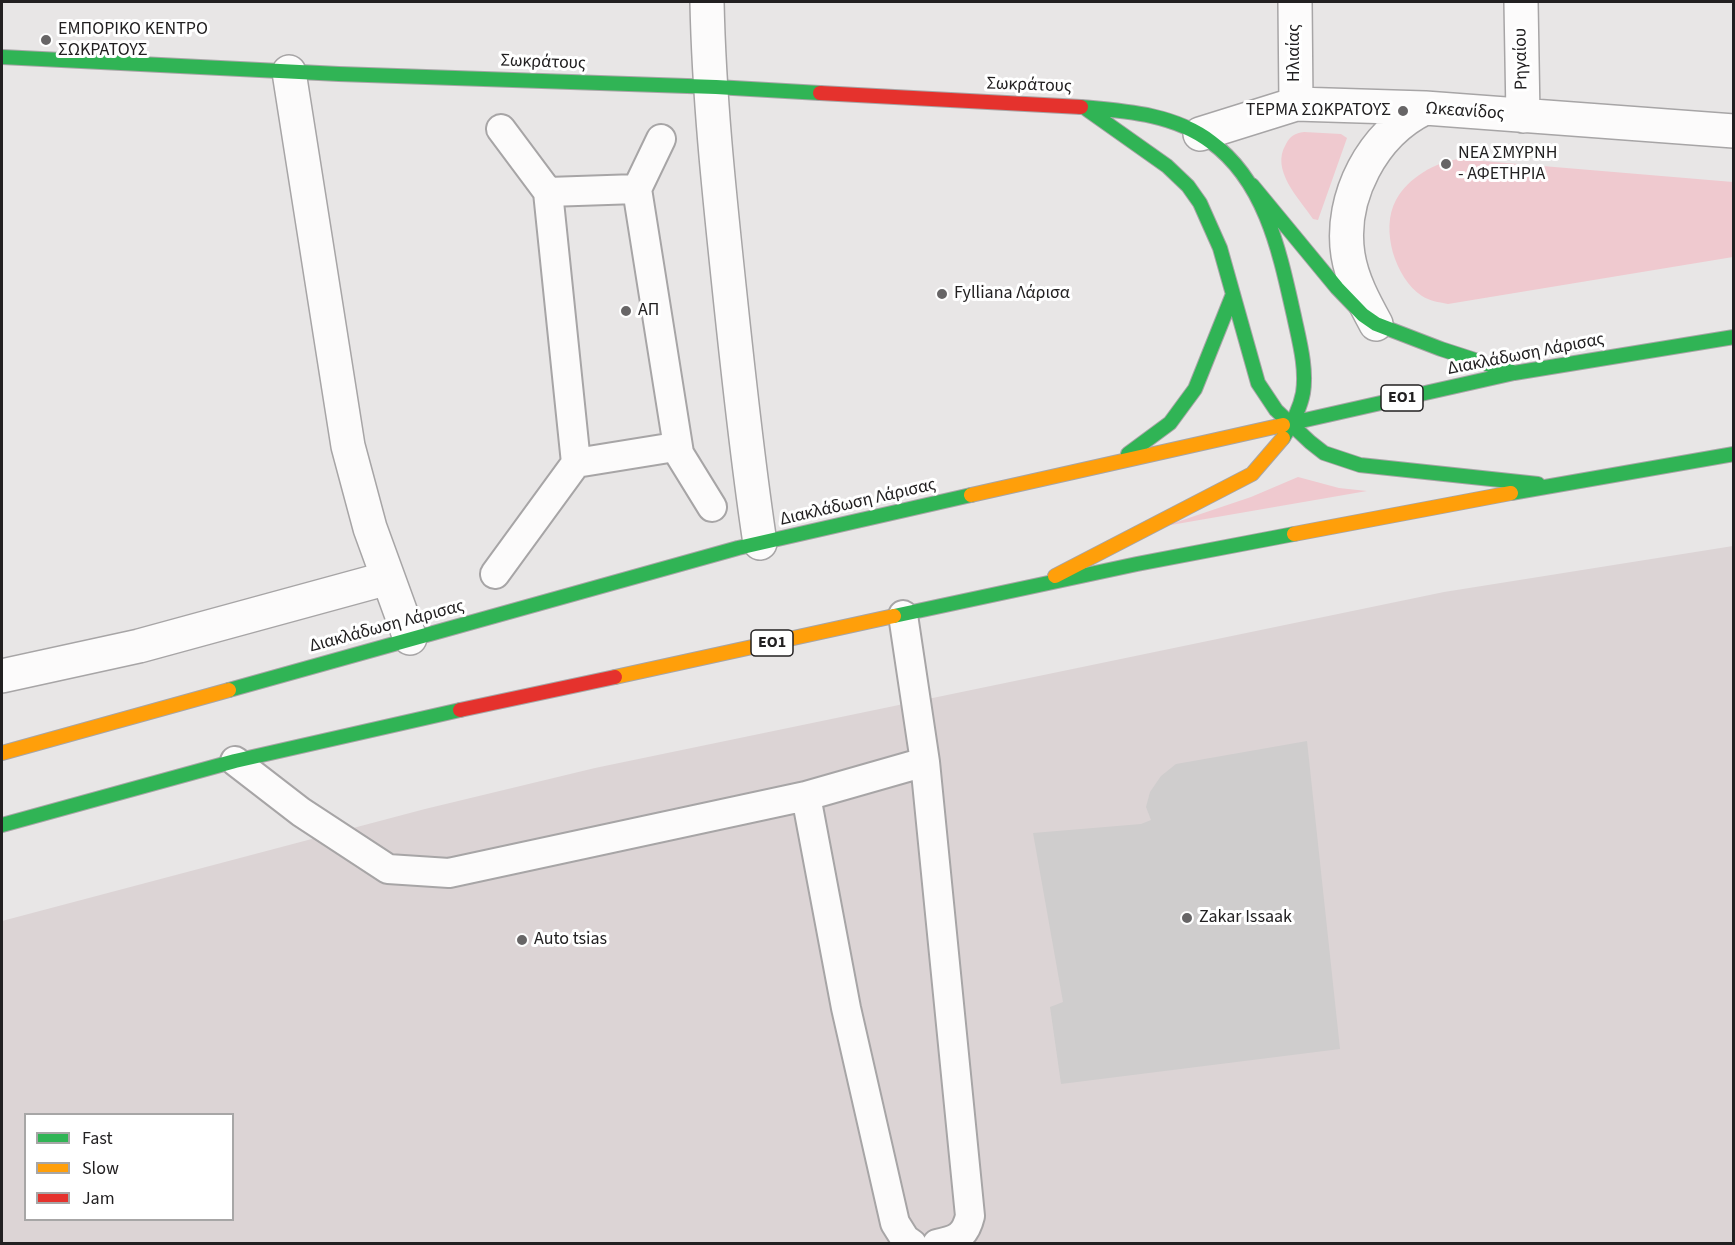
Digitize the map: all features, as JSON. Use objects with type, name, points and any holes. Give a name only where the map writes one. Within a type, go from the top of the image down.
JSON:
[{"type":"main road","name":"Σωκράτους","points":[[2,57],[289,72],[709,86],[1084,106],[1160,117],[1200,135],[1228,154],[1252,185],[1280,255],[1300,344],[1304,390],[1290,424],[1276,410],[1258,383],[1211,225],[1188,186],[1167,166],[1124,138],[1084,106]]},
{"type":"main road","points":[[1252,185],[1351,304],[1376,324],[1441,349],[1514,373]]},
{"type":"main road","points":[[1117,462],[1170,423],[1195,389],[1233,294]]},
{"type":"main road","name":"Διακλάδωση Λάρισας","points":[[2,753],[410,638],[760,543],[1514,373],[1734,337]]},
{"type":"main road","points":[[1036,586],[1252,474],[1277,450],[1290,424],[1324,453],[1360,465],[1549,486]]},
{"type":"main road","name":"ΕΟ1","points":[[2,825],[235,761],[1036,586],[1549,486],[1734,454]]},
{"type":"street","points":[[707,2],[709,86],[747,459],[760,543]]},
{"type":"street","name":"Ηλιαίας","points":[[1295,2],[1296,104]]},
{"type":"street","name":"Ρηγαίου","points":[[1521,2],[1522,116]]},
{"type":"street","points":[[289,72],[348,446],[370,528],[410,638]]},
{"type":"street","name":"Ωκεανίδος","points":[[1200,135],[1296,104],[1425,108],[1734,131]]},
{"type":"street","points":[[1376,324],[1356,285],[1348,254],[1347,222],[1352,198],[1362,174],[1384,138],[1412,115],[1425,108]]},
{"type":"street","points":[[2,676],[139,646],[388,578]]},
{"type":"lane","points":[[495,574],[576,463],[548,192],[501,129]]},
{"type":"lane","points":[[661,139],[637,189],[679,453]]},
{"type":"lane","points":[[548,192],[637,189]]},
{"type":"lane","points":[[576,463],[675,447],[712,507]]},
{"type":"lane","points":[[903,615],[925,762],[970,1216],[967,1229],[957,1240],[937,1244]]},
{"type":"lane","points":[[235,761],[301,812],[388,869],[450,873],[806,796],[925,762]]},
{"type":"lane","points":[[806,796],[846,1008],[895,1223],[905,1239],[912,1244]]},
{"type":"shaded area","points":[[1304,132],[1341,134],[1347,138],[1318,220],[1313,219],[1294,193],[1284,174],[1282,164],[1282,154],[1288,141],[1293,135]]},
{"type":"shaded area","points":[[1459,159],[1733,182],[1733,257],[1448,304],[1431,300],[1412,288],[1398,265],[1390,238],[1391,212],[1401,192],[1415,178],[1432,167]]},
{"type":"shaded area","points":[[1298,477],[1339,488],[1367,491],[1165,526],[1251,497]]},
{"type":"shaded area","points":[[1733,546],[1733,1243],[2,1244],[2,921],[425,809],[595,768],[1444,592]]},
{"type":"building","name":"Zakar Issaak","points":[[1307,741],[1340,1049],[1061,1084],[1050,1007],[1063,1002],[1033,833],[1141,824],[1151,820],[1146,807],[1150,792],[1161,776],[1176,764]]},
{"type":"traffic: fast","points":[[2,57],[339,74],[716,87],[820,93]]},
{"type":"traffic: fast","points":[[1081,107],[1149,115],[1181,125],[1197,133],[1230,158],[1258,198],[1283,268],[1302,354],[1303,393],[1300,405],[1283,438]]},
{"type":"traffic: fast","points":[[1085,108],[1167,166],[1188,186],[1200,203],[1220,248],[1258,383],[1276,410],[1310,442],[1324,453],[1360,465],[1538,484]]},
{"type":"traffic: fast","points":[[1252,185],[1337,288],[1363,315],[1376,324],[1441,349],[1512,372]]},
{"type":"traffic: fast","points":[[1128,454],[1170,423],[1195,389],[1233,294]]},
{"type":"traffic: fast","points":[[1283,425],[1514,373],[1734,337]]},
{"type":"traffic: fast","points":[[1511,493],[1734,454]]},
{"type":"traffic: fast","points":[[229,690],[738,548],[971,495]]},
{"type":"traffic: fast","points":[[894,616],[1137,564],[1294,534]]},
{"type":"traffic: fast","points":[[2,825],[235,761],[460,710]]},
{"type":"traffic: slow","points":[[971,495],[1283,425]]},
{"type":"traffic: slow","points":[[1055,576],[1252,474],[1283,438]]},
{"type":"traffic: slow","points":[[1294,534],[1511,493]]},
{"type":"traffic: slow","points":[[615,677],[894,616]]},
{"type":"traffic: slow","points":[[2,753],[229,690]]},
{"type":"traffic: jam","points":[[820,93],[1081,107]]},
{"type":"traffic: jam","points":[[460,710],[615,677]]},
{"type":"place","name":"ΕΜΠΟΡΙΚΟ ΚΕΝΤΡΟ ΣΩΚΡΑΤΟΥΣ","points":[[46,40]]},
{"type":"place","name":"ΤΕΡΜΑ ΣΩΚΡΑΤΟΥΣ","points":[[1403,111]]},
{"type":"place","name":"ΝΕΑ ΣΜΥΡΝΗ - ΑΦΕΤΗΡΙΑ","points":[[1446,164]]},
{"type":"place","name":"Fylliana Λάρισα","points":[[942,294]]},
{"type":"place","name":"ΑΠ","points":[[626,311]]},
{"type":"place","name":"Zakar Issaak","points":[[1187,918]]},
{"type":"place","name":"Auto tsias","points":[[522,940]]}]
